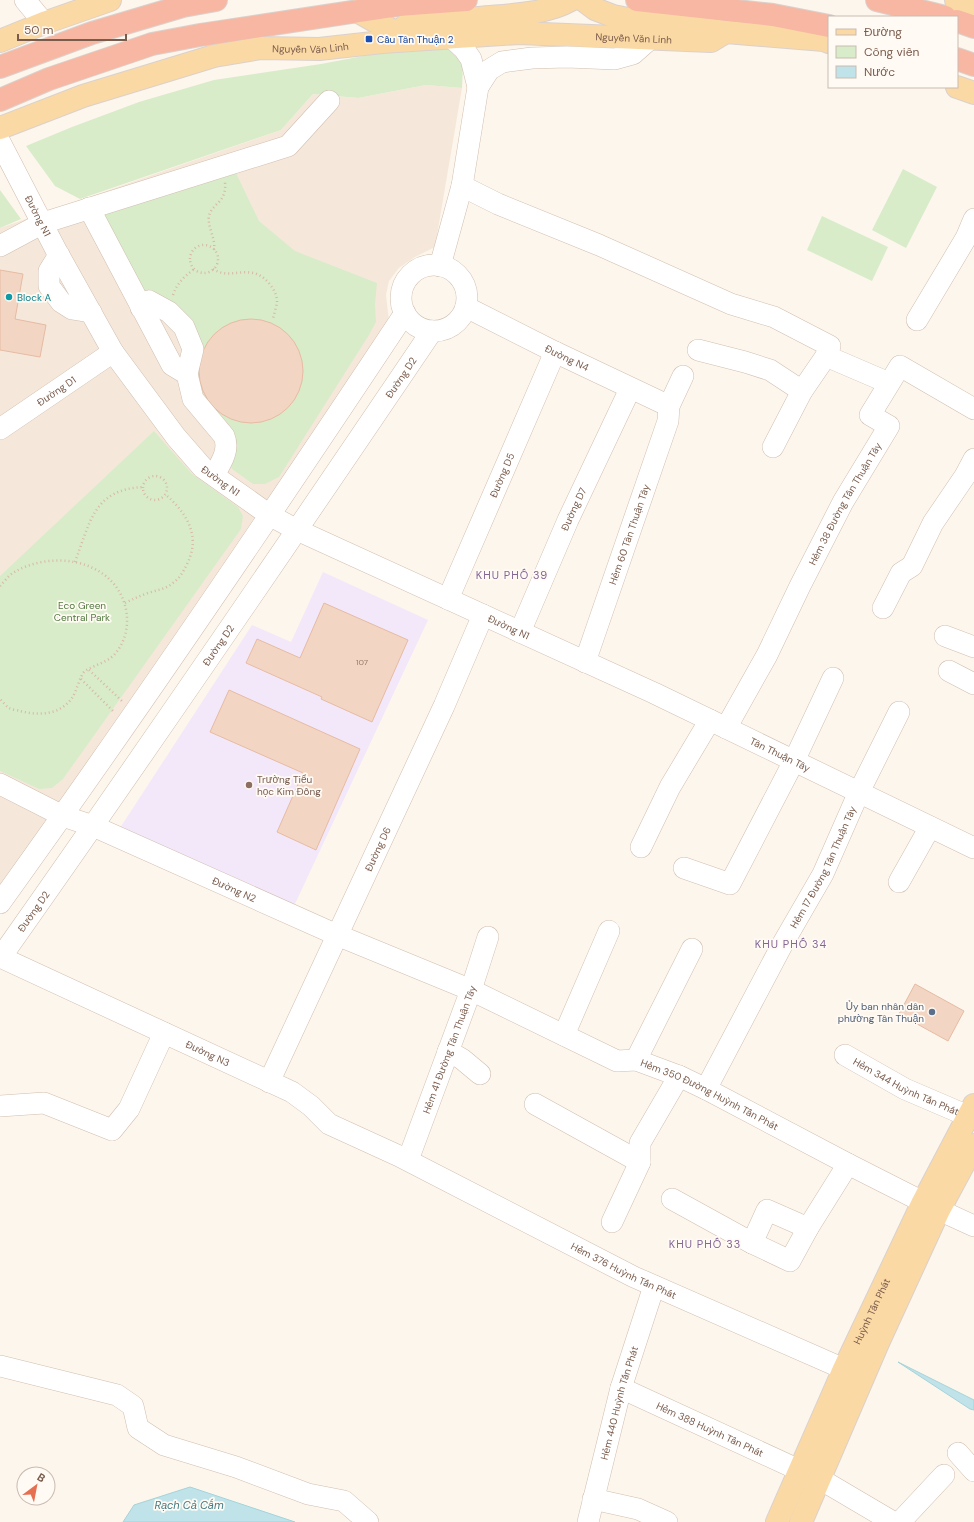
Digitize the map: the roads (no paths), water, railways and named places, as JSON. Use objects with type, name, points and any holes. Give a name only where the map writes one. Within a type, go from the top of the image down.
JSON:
[{"type":"highway","points":[[0,67],[92,33],[183,6],[216,0]]},
{"type":"highway","points":[[0,100],[56,77],[152,44],[200,35],[398,5],[466,0]]},
{"type":"highway","name":"Nguyễn Văn Linh","points":[[637,0],[773,15],[828,37]]},
{"type":"highway","points":[[877,0],[932,10]]},
{"type":"highway","points":[[958,21],[974,27]]},
{"type":"highway","points":[[958,59],[974,65]]},
{"type":"main road","points":[[0,41],[44,23],[110,0]]},
{"type":"main road","points":[[261,48],[279,38],[526,14],[562,5],[571,0]]},
{"type":"main road","name":"Nguyễn Văn Linh","points":[[583,0],[595,9],[613,16],[726,32],[828,37]]},
{"type":"main road","points":[[956,0],[974,5]]},
{"type":"main road","points":[[704,7],[726,32]]},
{"type":"main road","points":[[357,11],[387,28],[417,40]]},
{"type":"main road","name":"Nguyễn Văn Linh","points":[[0,128],[83,96],[214,56],[261,48],[319,49],[452,37],[520,33],[711,41],[726,32]]},
{"type":"main road","points":[[958,87],[974,93]]},
{"type":"main road","name":"Huỳnh Tấn Phát","points":[[803,1516],[878,1343],[931,1206],[971,1110]]},
{"type":"main road","name":"Huỳnh Tấn Phát","points":[[777,1522],[844,1369],[931,1206],[974,1145]]},
{"type":"main road","points":[[786,1502],[803,1516]]},
{"type":"street","points":[[24,0],[44,23]]},
{"type":"street","points":[[478,87],[489,70],[502,62],[539,58],[615,59],[633,54],[667,24]]},
{"type":"street","points":[[440,266],[462,186],[478,87],[471,59],[464,49],[452,37]]},
{"type":"street","points":[[0,246],[43,223],[288,146],[329,101]]},
{"type":"street","name":"Đường N1","points":[[0,142],[59,255],[113,352],[176,437],[203,468],[271,516],[297,530],[585,662]]},
{"type":"street","points":[[462,186],[498,204],[606,248],[731,304],[774,317],[830,346],[826,356],[802,391],[773,447]]},
{"type":"street","points":[[89,208],[172,365],[187,374]]},
{"type":"street","points":[[917,320],[970,241],[974,219]]},
{"type":"street","points":[[432,265],[448,268],[460,278],[467,292],[466,307],[459,320],[446,328],[432,331],[416,325],[405,313],[402,298],[405,282],[410,275],[420,268],[432,265]]},
{"type":"street","points":[[141,308],[149,301],[172,314],[184,327],[193,349],[187,374],[192,400],[224,436],[227,443],[224,458],[214,475]]},
{"type":"street","name":"Đường N4","points":[[466,307],[630,389],[669,406]]},
{"type":"street","points":[[0,903],[63,816],[271,516],[405,313]]},
{"type":"street","name":"Đường D2","points":[[0,957],[93,826],[432,331]]},
{"type":"street","points":[[698,350],[746,362],[770,370],[802,391]]},
{"type":"street","name":"Đường D1","points":[[0,429],[113,352]]},
{"type":"street","name":"Đường D5","points":[[448,599],[555,352]]},
{"type":"street","points":[[826,356],[889,383]]},
{"type":"street","name":"Hẻm 38 Đường Tân Thuận Tây","points":[[718,724],[767,655],[843,502],[889,426],[870,415],[900,366],[974,409]]},
{"type":"street","name":"Hẻm 60 Tân Thuận Tây","points":[[585,662],[668,421],[669,406],[683,376]]},
{"type":"street","name":"Đường D7","points":[[520,632],[568,520],[630,389]]},
{"type":"street","points":[[883,608],[901,573],[912,566],[933,523],[974,458]]},
{"type":"street","name":"Đường D6","points":[[269,1082],[444,706],[483,615]]},
{"type":"street","points":[[945,636],[974,647]]},
{"type":"street","name":"Tân Thuận Tây","points":[[585,662],[654,692],[974,848]]},
{"type":"street","points":[[949,671],[974,684]]},
{"type":"street","points":[[684,868],[730,884],[794,761],[833,678]]},
{"type":"street","name":"Hẻm 17 Đường Tân Thuận Tây","points":[[706,1089],[782,945],[822,874],[859,792],[899,712]]},
{"type":"street","points":[[641,847],[670,787],[718,724]]},
{"type":"street","name":"Đường N2","points":[[0,784],[63,816],[93,826],[337,935],[471,990]]},
{"type":"street","points":[[899,882],[930,827]]},
{"type":"street","points":[[564,1035],[609,931]]},
{"type":"street","name":"Hẻm 41 Đường Tân Thuận Tây","points":[[408,1160],[471,990],[488,938]]},
{"type":"street","points":[[636,1060],[692,949]]},
{"type":"street","name":"Đường N3","points":[[0,957],[292,1092],[311,1106],[329,1124],[408,1160]]},
{"type":"street","name":"Hẻm 350 Đường Huỳnh Tấn Phát","points":[[471,990],[617,1061],[636,1060],[679,1076],[848,1164],[974,1226]]},
{"type":"street","points":[[0,1106],[44,1103],[112,1130],[129,1109],[164,1033]]},
{"type":"street","points":[[448,1051],[462,1059],[480,1074]]},
{"type":"street","name":"Hẻm 344 Huỳnh Tấn Phát","points":[[845,1055],[904,1089],[971,1110]]},
{"type":"street","points":[[612,1222],[640,1162],[640,1143],[679,1076]]},
{"type":"street","points":[[535,1104],[640,1162]]},
{"type":"street","name":"Hẻm 376 Huỳnh Tấn Phát","points":[[408,1160],[634,1277],[844,1369]]},
{"type":"street","points":[[672,1199],[790,1261],[808,1228],[848,1164]]},
{"type":"street","points":[[752,1242],[767,1210],[808,1228]]},
{"type":"street","name":"Hẻm 440 Huỳnh Tấn Phát","points":[[588,1522],[622,1388],[654,1286]]},
{"type":"street","points":[[0,1366],[117,1395],[132,1406],[138,1428],[164,1445],[236,1467],[308,1494],[344,1501],[368,1522]]},
{"type":"street","name":"Hẻm 388 Huỳnh Tấn Phát","points":[[622,1388],[800,1470]]},
{"type":"street","points":[[958,1453],[974,1471]]},
{"type":"street","points":[[900,1522],[944,1475]]},
{"type":"street","points":[[820,1479],[893,1522]]},
{"type":"street","points":[[593,1499],[638,1510],[667,1522]]},
{"type":"water","points":[[898,1362],[974,1400],[974,1410],[970,1409]]},
{"type":"water","name":"Rạch Cả Cấm","points":[[190,1487],[295,1522],[123,1522],[134,1505]]},
{"type":"place","name":"Cầu Tân Thuận 2","points":[[369,39]]},
{"type":"place","name":"Block A","points":[[9,297]]},
{"type":"place","name":"Trường Tiểu học Kim Đồng","points":[[249,785]]},
{"type":"place","name":"Ủy ban nhân dân phường Tân Thuận","points":[[932,1012]]},
{"type":"district","name":"KHU PHỐ 39","points":[[512,575]]},
{"type":"district","name":"KHU PHỐ 34","points":[[791,944]]},
{"type":"district","name":"KHU PHỐ 33","points":[[705,1244]]},
{"type":"park label","name":"Eco Green Central Park","points":[[82,610]]}]
